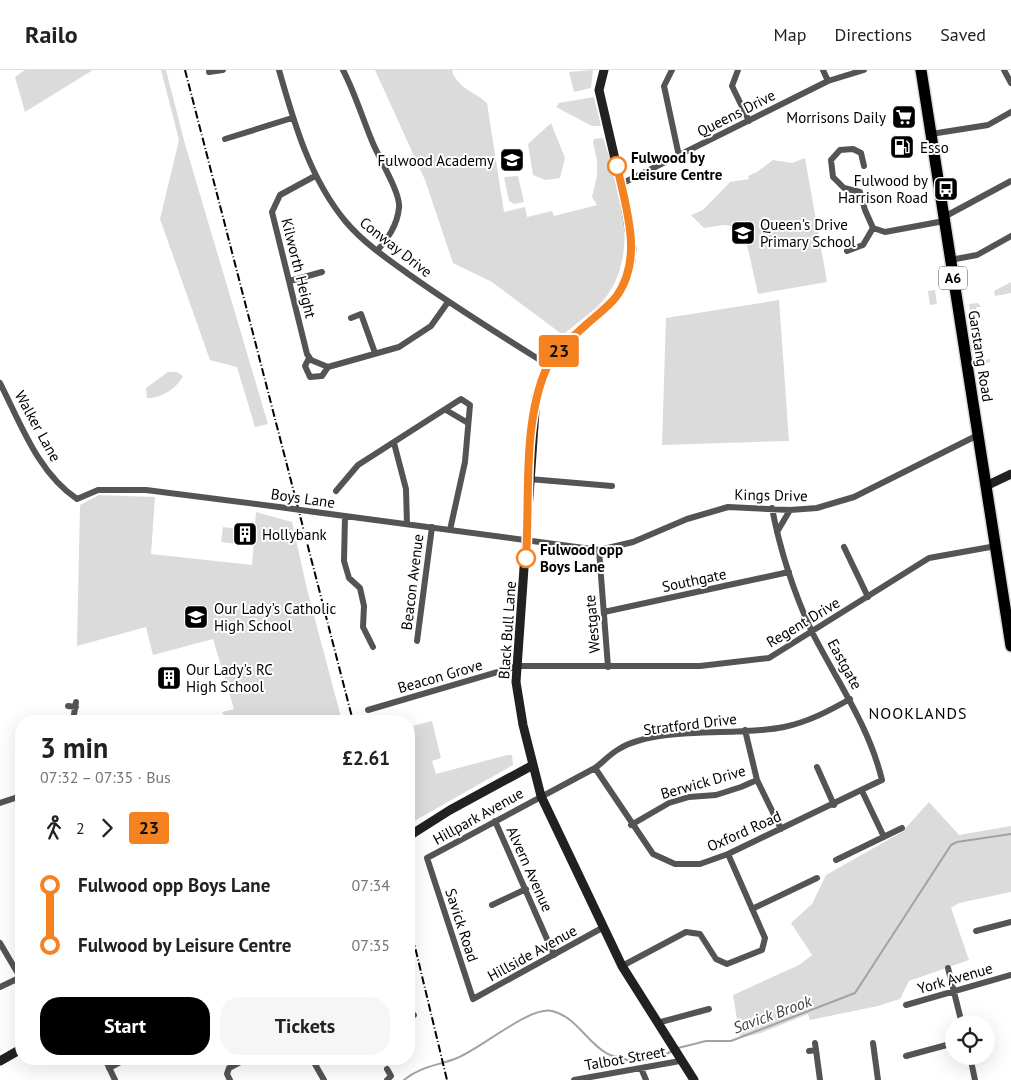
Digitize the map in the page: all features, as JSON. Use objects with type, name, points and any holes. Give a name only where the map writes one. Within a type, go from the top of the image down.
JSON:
[{"type":"highway","name":"Garstang Road","points":[[921,70],[1011,646]]},
{"type":"street","points":[[209,72],[223,70]]},
{"type":"street","name":"Conway Drive","points":[[279,70],[292,118],[315,176],[346,222],[377,252],[448,302],[548,365]]},
{"type":"street","points":[[343,70],[400,206],[393,232],[377,252]]},
{"type":"street","name":"Black Bull Lane","points":[[604,70],[599,90],[621,184],[632,248],[627,275],[614,299],[564,344],[548,365],[536,397],[516,682],[519,704],[541,796],[602,928],[622,966],[678,1057]]},
{"type":"street","points":[[672,70],[664,86],[679,156]]},
{"type":"street","points":[[738,70],[732,86],[749,121]]},
{"type":"street","points":[[823,70],[828,81]]},
{"type":"street","name":"Queens Drive","points":[[621,184],[828,81],[864,70]]},
{"type":"street","points":[[1004,70],[1011,84]]},
{"type":"street","points":[[931,134],[988,125],[1011,112]]},
{"type":"street","points":[[225,138],[292,118]]},
{"type":"street","points":[[864,166],[861,153],[853,149],[840,150],[831,160],[832,177],[844,188],[860,192],[873,228]]},
{"type":"street","name":"Kilworth Height","points":[[315,176],[280,195],[272,212],[309,358],[305,366],[310,377],[322,376],[328,366],[399,347],[431,326],[448,302]]},
{"type":"street","points":[[873,228],[885,232],[944,219],[1011,181]]},
{"type":"street","points":[[847,251],[863,245],[873,228]]},
{"type":"street","points":[[950,260],[977,255],[1011,236]]},
{"type":"street","points":[[290,281],[322,272]]},
{"type":"street","points":[[351,318],[361,314],[375,353]]},
{"type":"street","points":[[309,358],[318,364],[328,366]]},
{"type":"street","name":"Walker Lane","points":[[0,383],[41,462],[62,489],[78,499]]},
{"type":"street","points":[[336,491],[358,465],[461,400],[470,405],[465,462],[450,530]]},
{"type":"street","points":[[446,410],[468,423]]},
{"type":"street","name":"Kings Drive","points":[[527,540],[599,550],[633,542],[687,519],[728,507],[790,510],[817,508],[854,497],[978,435]]},
{"type":"street","points":[[394,443],[406,489],[407,524]]},
{"type":"street","points":[[986,486],[1011,474]]},
{"type":"street","points":[[529,479],[612,486]]},
{"type":"street","name":"Boys Lane","points":[[78,499],[98,490],[146,490],[527,540]]},
{"type":"street","name":"Eastgate","points":[[772,508],[789,572],[812,631],[850,699],[877,758],[882,780]]},
{"type":"street","points":[[777,532],[790,510]]},
{"type":"street","points":[[345,516],[344,561],[349,578],[360,588],[364,606],[363,627],[372,647]]},
{"type":"street","name":"Beacon Avenue","points":[[417,641],[432,527]]},
{"type":"street","name":"Regent Drive","points":[[518,666],[700,666],[769,658],[929,558],[996,546]]},
{"type":"street","points":[[844,547],[868,597]]},
{"type":"street","name":"Westgate","points":[[599,550],[608,667]]},
{"type":"street","name":"Southgate","points":[[604,612],[789,572]]},
{"type":"street","name":"Beacon Grove","points":[[368,710],[518,666]]},
{"type":"street","name":"Stratford Drive","points":[[541,796],[595,768],[620,748],[650,739],[692,733],[783,727],[821,715],[850,699]]},
{"type":"street","points":[[68,706],[76,705],[74,715]]},
{"type":"street","points":[[745,730],[757,780],[781,829]]},
{"type":"street","points":[[415,832],[450,810],[533,765]]},
{"type":"street","points":[[817,766],[834,805]]},
{"type":"street","name":"Oxford Road","points":[[595,768],[653,854],[675,864],[700,864],[728,854],[834,805],[882,780]]},
{"type":"street","name":"Berwick Drive","points":[[632,824],[669,803],[689,797],[716,795],[757,780]]},
{"type":"street","points":[[862,791],[884,837]]},
{"type":"street","name":"Hillpark Avenue","points":[[427,858],[541,796]]},
{"type":"street","points":[[0,803],[15,798]]},
{"type":"street","name":"Alvern Avenue","points":[[495,821],[554,955]]},
{"type":"street","points":[[836,860],[902,828]]},
{"type":"street","points":[[622,966],[686,932],[700,934],[716,959],[727,964],[762,950],[765,938],[728,854]]},
{"type":"street","name":"Savick Road","points":[[427,858],[473,999]]},
{"type":"street","points":[[752,909],[817,878]]},
{"type":"street","points":[[492,906],[526,890]]},
{"type":"street","points":[[976,931],[1011,922]]},
{"type":"street","name":"Hillside Avenue","points":[[473,999],[602,928]]},
{"type":"street","points":[[0,944],[15,968]]},
{"type":"street","points":[[948,968],[960,1015]]},
{"type":"street","name":"York Avenue","points":[[906,1005],[1011,975]]},
{"type":"street","points":[[0,987],[15,980]]},
{"type":"street","points":[[657,1023],[709,1010]]},
{"type":"street","points":[[815,1043],[812,1051],[820,1080]]},
{"type":"street","points":[[873,1044],[878,1080]]},
{"type":"street","points":[[906,1056],[945,1045]]},
{"type":"street","points":[[0,1061],[15,1052]]},
{"type":"street","points":[[678,1057],[694,1080]]},
{"type":"street","name":"Talbot Street","points":[[574,1080],[604,1077],[678,1057]]},
{"type":"street","points":[[108,1065],[115,1080]]},
{"type":"street","points":[[109,1068],[115,1065]]},
{"type":"street","points":[[228,1079],[229,1068],[235,1065]]},
{"type":"street","points":[[317,1065],[324,1080]]},
{"type":"street","points":[[972,1065],[975,1080]]},
{"type":"street","points":[[641,1068],[646,1080]]},
{"type":"street","points":[[387,1069],[391,1076],[387,1080]]},
{"type":"shaded area","points":[[25,70],[93,70],[25,112],[15,77]]},
{"type":"shaded area","points":[[161,70],[166,70],[185,144],[268,424],[255,427],[237,367],[210,360],[160,219],[179,140]]},
{"type":"shaded area","points":[[375,70],[453,70],[452,72],[459,83],[487,103],[504,212],[525,207],[527,217],[552,211],[554,216],[597,205],[592,197],[597,176],[597,161],[593,142],[594,139],[603,138],[615,177],[624,219],[622,260],[616,279],[606,297],[563,335],[492,282],[453,263],[425,180]]},
{"type":"shaded area","points":[[593,70],[591,88],[574,92],[569,72]]},
{"type":"shaded area","points":[[594,97],[601,126],[592,126],[556,107],[559,103]]},
{"type":"shaded area","points":[[551,123],[565,158],[560,178],[545,180],[533,175],[528,144]]},
{"type":"shaded area","points":[[805,158],[827,282],[758,294],[743,227],[723,225],[704,228],[691,215],[703,210],[730,182],[749,179],[748,176],[773,160],[792,163]]},
{"type":"shaded area","points":[[518,176],[524,202],[514,204],[509,201],[504,177]]},
{"type":"shaded area","points":[[1011,282],[1011,293],[995,296],[994,291]]},
{"type":"shaded area","points":[[935,290],[937,304],[930,305],[928,291]]},
{"type":"shaded area","points":[[779,300],[789,441],[662,445],[666,318]]},
{"type":"shaded area","points":[[978,303],[981,307],[976,307],[985,360],[990,359],[990,362],[980,365],[969,304]]},
{"type":"shaded area","points":[[168,372],[177,372],[183,376],[177,385],[168,392],[158,397],[147,398],[146,388]]},
{"type":"shaded area","name":"Our Lady's Catholic High School","points":[[99,495],[155,497],[151,554],[252,565],[256,512],[292,522],[307,589],[340,715],[224,715],[222,712],[234,709],[213,639],[153,655],[146,627],[77,646],[80,505]]},
{"type":"shaded area","points":[[223,527],[240,529],[238,544],[221,542]]},
{"type":"shaded area","points":[[432,721],[441,758],[432,761],[436,774],[507,755],[512,755],[513,765],[415,821],[415,725]]},
{"type":"shaded area","points":[[929,802],[959,835],[1011,826],[1011,892],[959,903],[951,908],[969,960],[909,981],[900,999],[878,1006],[810,1020],[808,1014],[761,1033],[740,1038],[733,995],[799,965],[812,955],[791,923],[812,904],[826,875],[902,832]]},
{"type":"waterway","name":"Savick Brook","points":[[678,1048],[706,1041],[731,1041],[855,993],[951,845],[957,842],[1011,834]]},
{"type":"waterway","name":"Savick Brook","points":[[404,1080],[423,1069],[457,1058],[518,1021],[542,1011],[552,1011],[567,1018],[606,1053],[631,1062],[659,1058],[672,1051]]},
{"type":"railway","points":[[185,70],[351,715]]},
{"type":"railway","points":[[415,947],[447,1080]]},
{"type":"bus line","name":"23","points":[[526,558],[532,434],[536,397],[548,365],[564,344],[614,299],[622,288],[631,261],[632,248],[617,166]]},
{"type":"place","name":"Morrisons Daily","points":[[904,117]]},
{"type":"place","name":"Esso","points":[[902,147]]},
{"type":"place","name":"Fulwood Academy","points":[[512,160]]},
{"type":"place","name":"Fulwood by Leisure Centre","points":[[617,166]]},
{"type":"place","name":"Fulwood by Harrison Road","points":[[946,189]]},
{"type":"place","name":"Queen's Drive Primary School","points":[[743,233]]},
{"type":"place","name":"Hollybank","points":[[245,534]]},
{"type":"place","name":"Fulwood opp Boys Lane","points":[[526,558]]},
{"type":"place","name":"Our Lady's Catholic High School","points":[[196,617]]},
{"type":"place","name":"Our Lady's RC High School","points":[[169,678]]},
{"type":"district","name":"NOOKLANDS","points":[[918,713]]}]
